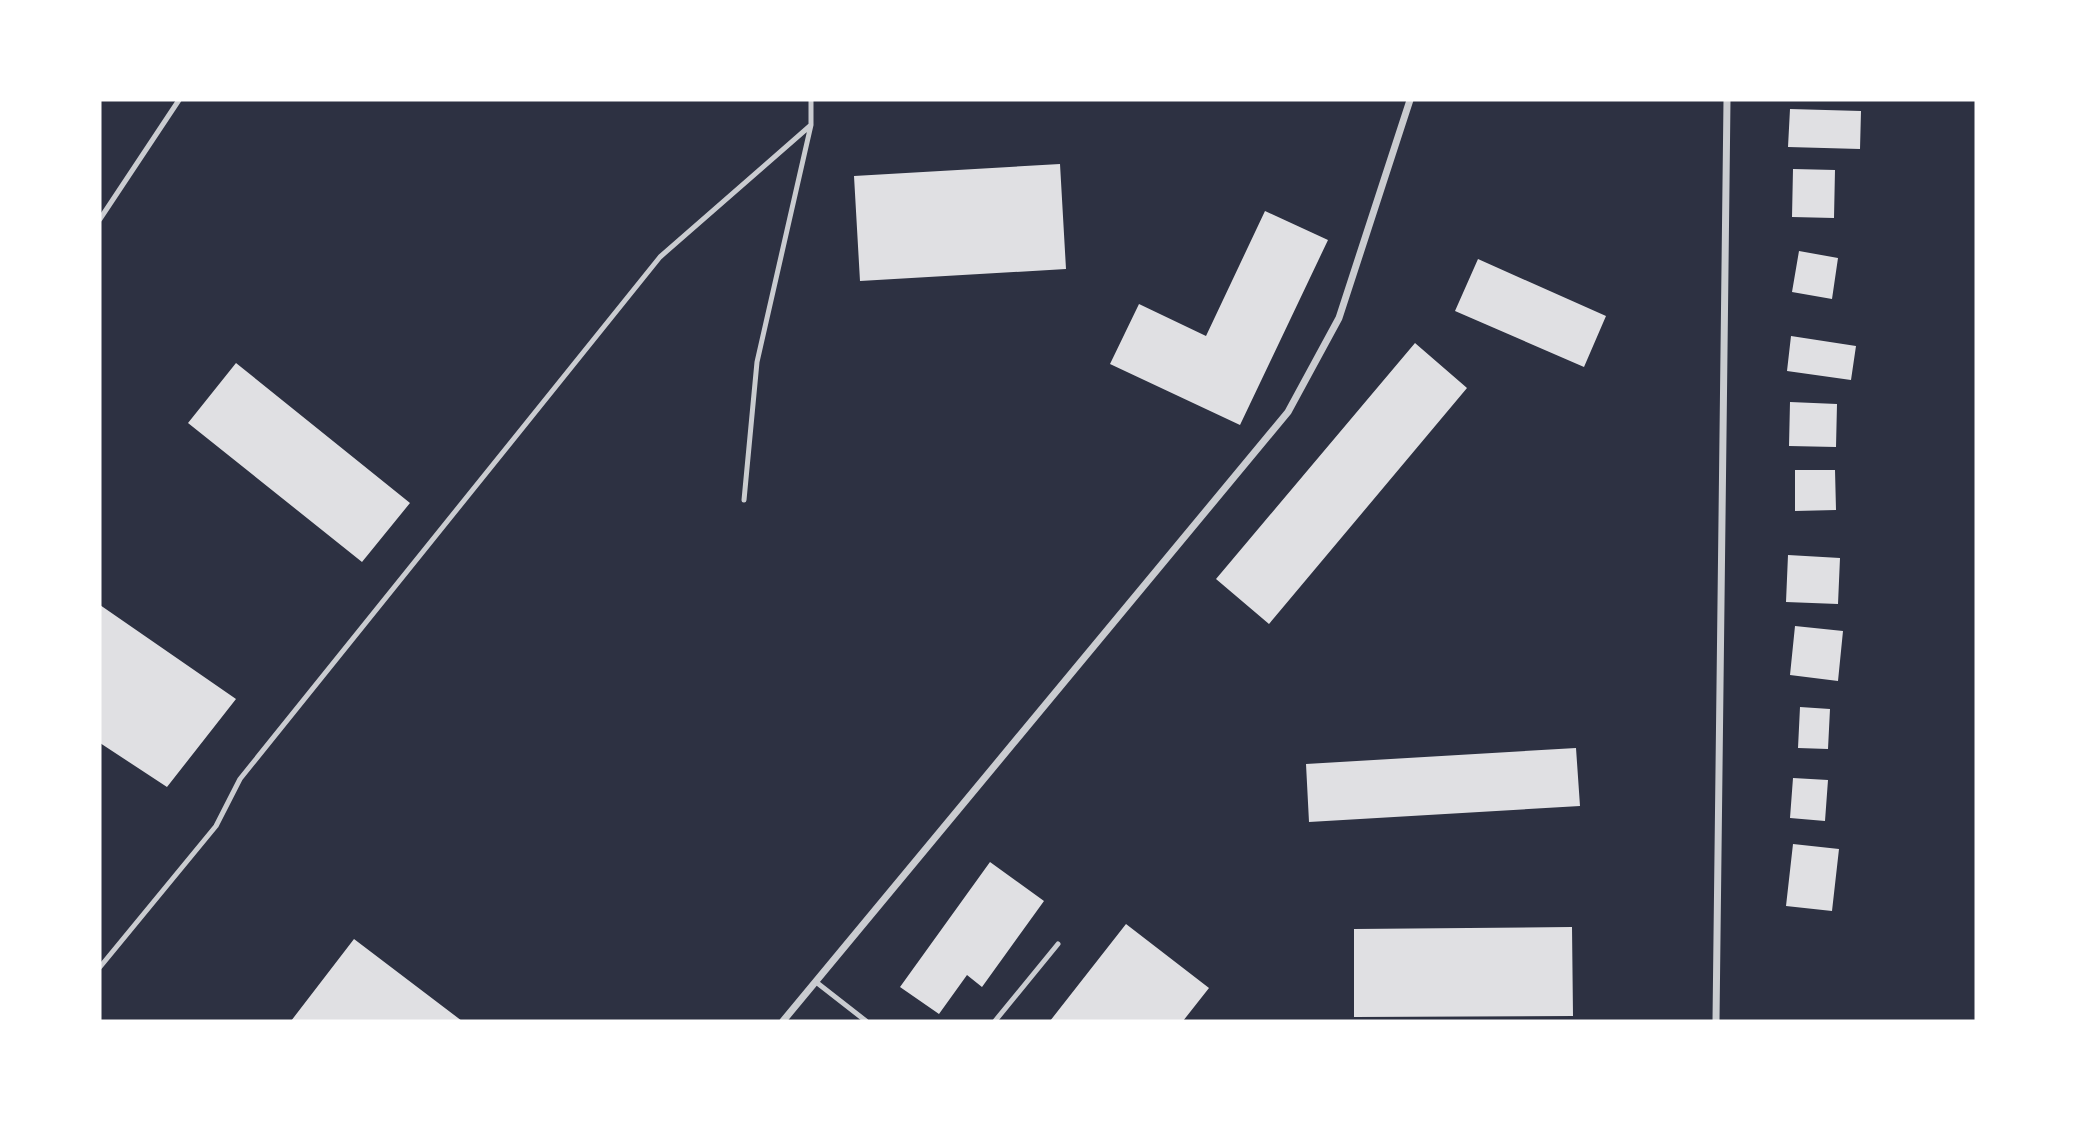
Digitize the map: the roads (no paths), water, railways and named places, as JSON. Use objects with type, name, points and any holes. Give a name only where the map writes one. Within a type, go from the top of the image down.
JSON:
[{"type":"street","points":[[783,1021],[1288,412],[1339,318],[1410,100]]},
{"type":"street","points":[[1716,1021],[1727,100]]},
{"type":"lane","points":[[100,219],[179,100]]},
{"type":"lane","points":[[744,500],[757,362],[811,125],[811,100]]},
{"type":"lane","points":[[100,967],[216,826],[240,779],[660,257],[811,125]]},
{"type":"lane","points":[[995,1021],[1058,944]]},
{"type":"lane","points":[[816,982],[866,1021]]}]
